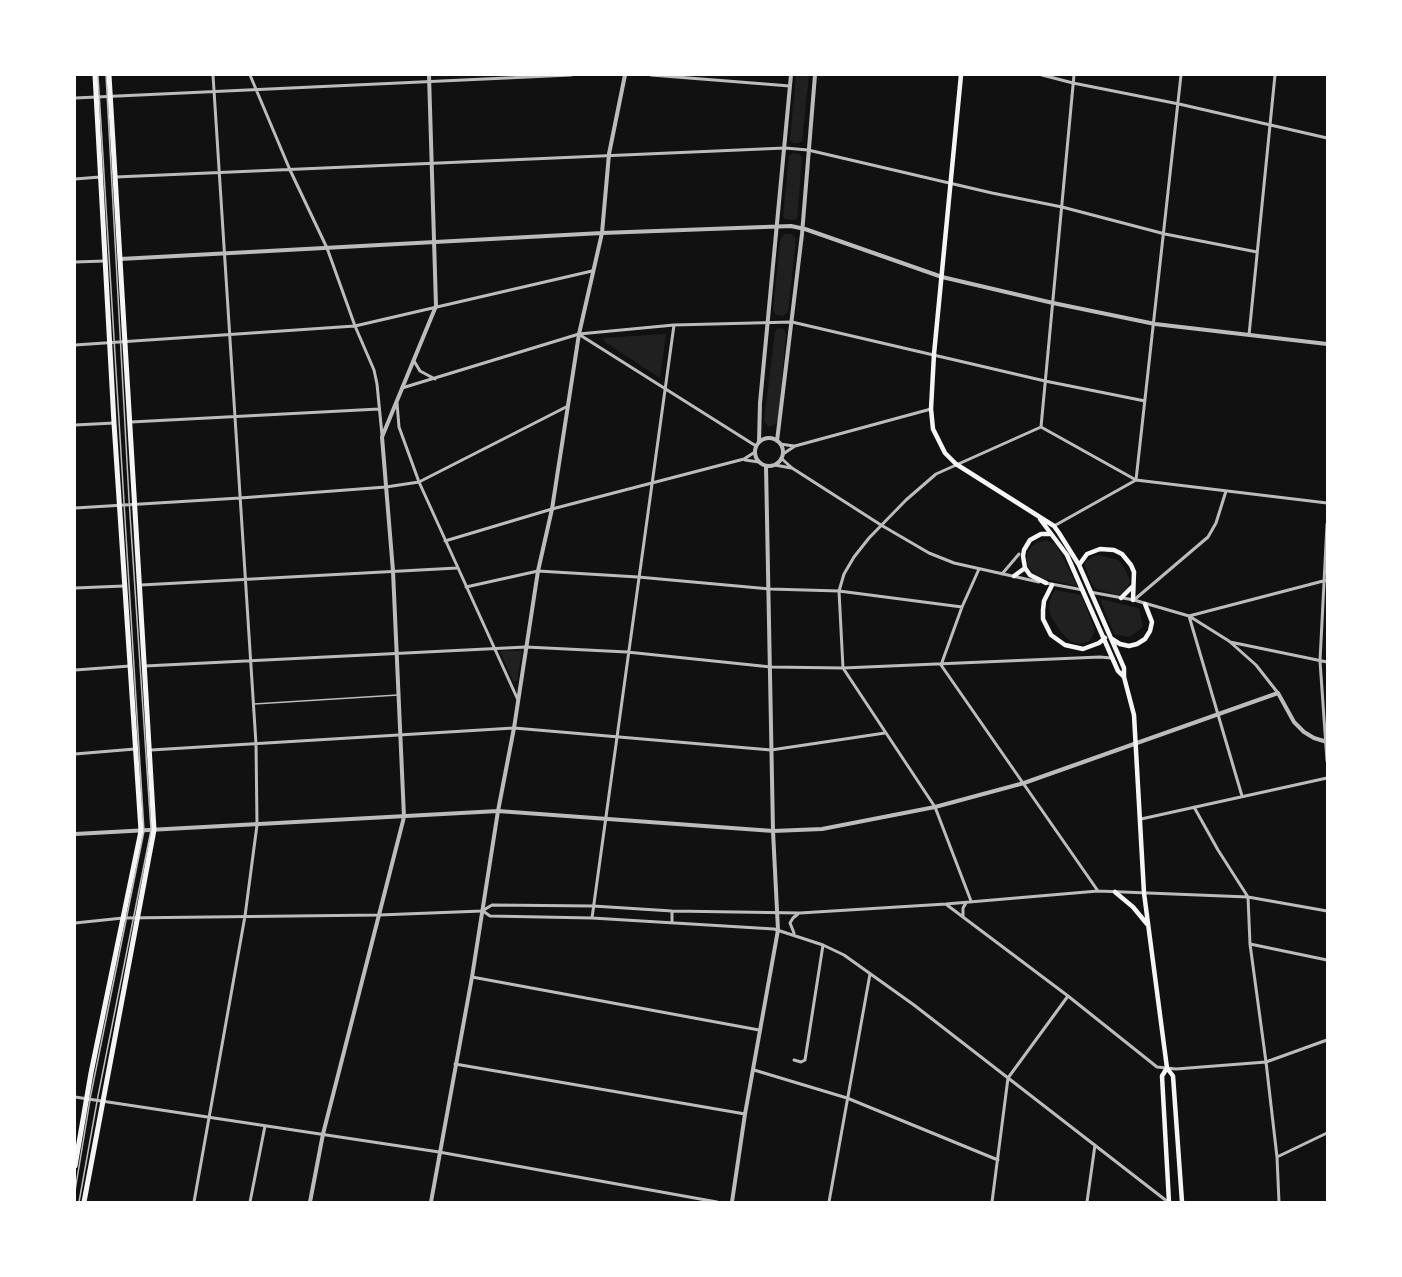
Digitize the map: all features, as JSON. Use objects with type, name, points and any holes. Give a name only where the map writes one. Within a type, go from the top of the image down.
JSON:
[{"type":"main road","points":[[75,1166],[142,831],[125,586],[122,505],[114,423],[112,343],[105,261],[96,75]]},
{"type":"main road","points":[[81,1202],[152,830],[139,585],[131,504],[120,259],[107,75]]},
{"type":"main road","points":[[961,75],[934,354],[931,409],[933,429],[938,443],[956,464],[1054,526],[1066,541],[1080,568],[1105,630],[1105,638],[1118,671],[1124,677]]},
{"type":"main road","points":[[1038,516],[1061,545],[1105,630],[1112,639],[1124,668],[1124,677],[1134,715],[1144,893],[1167,1068],[1173,1076],[1182,1202]]},
{"type":"main road","points":[[1046,583],[1030,575],[1025,568],[1023,556],[1026,544],[1035,536],[1050,534]]},
{"type":"main road","points":[[1080,568],[1088,554],[1094,550],[1107,549],[1122,554],[1134,572],[1134,600]]},
{"type":"main road","points":[[1014,576],[1025,568]]},
{"type":"main road","points":[[1052,585],[1042,610],[1046,627],[1051,635],[1065,645],[1083,649],[1100,643],[1105,638]]},
{"type":"main road","points":[[1121,598],[1133,585]]},
{"type":"main road","points":[[1112,639],[1129,646],[1145,639],[1152,622],[1145,604]]},
{"type":"main road","points":[[1115,892],[1133,907],[1148,925]]},
{"type":"main road","points":[[1167,1068],[1162,1076],[1168,1202]]},
{"type":"street","points":[[194,1202],[244,916],[257,825],[256,744],[213,75]]},
{"type":"street","points":[[250,75],[290,170],[327,248],[355,326],[374,370],[380,409],[393,571],[404,817],[322,1134],[310,1202]]},
{"type":"street","points":[[75,98],[430,78],[571,75]]},
{"type":"street","points":[[431,1202],[472,977],[538,571],[552,509],[579,334],[602,233],[609,154],[625,75]]},
{"type":"street","points":[[651,75],[790,86]]},
{"type":"street","points":[[445,541],[552,509],[744,459],[755,452],[758,444],[760,403],[770,322],[791,75]]},
{"type":"street","points":[[815,75],[802,228],[779,442],[782,456],[792,468],[881,525],[929,553],[954,563],[1052,585],[1134,600],[1189,616],[1229,641],[1256,665],[1278,693],[1294,722],[1314,738],[1326,741]]},
{"type":"street","points":[[1042,75],[1327,138]]},
{"type":"street","points":[[1041,426],[1074,75]]},
{"type":"street","points":[[1136,480],[1181,75]]},
{"type":"street","points":[[1250,335],[1275,75]]},
{"type":"street","points":[[382,437],[436,306],[430,78]]},
{"type":"street","points":[[115,177],[785,148],[808,150],[1062,207],[1165,234],[1257,252]]},
{"type":"street","points":[[75,178],[101,177]]},
{"type":"street","points":[[120,259],[778,225],[802,228],[942,277],[1053,303],[1155,324],[1327,344]]},
{"type":"street","points":[[75,262],[105,261]]},
{"type":"street","points":[[75,345],[355,326],[592,271]]},
{"type":"street","points":[[402,388],[579,334],[674,325],[792,322],[1046,381],[1145,401]]},
{"type":"street","points":[[592,918],[674,325]]},
{"type":"street","points":[[579,334],[758,444]]},
{"type":"street","points":[[414,361],[420,371],[437,379]]},
{"type":"street","points":[[397,401],[399,427],[419,482],[518,700]]},
{"type":"street","points":[[75,508],[386,487],[419,482],[568,406]]},
{"type":"street","points":[[129,422],[380,409]]},
{"type":"street","points":[[775,465],[795,446],[931,409]]},
{"type":"street","points":[[75,425],[114,423]]},
{"type":"street","points":[[969,902],[935,807],[843,668],[839,591],[844,574],[854,557],[881,525],[928,480],[956,464],[1041,426]]},
{"type":"street","points":[[1041,426],[1136,480],[1327,502]]},
{"type":"street","points":[[758,444],[770,438],[795,446]]},
{"type":"street","points":[[755,452],[759,462]]},
{"type":"street","points":[[744,459],[766,466],[792,468]]},
{"type":"street","points":[[732,1202],[745,1114],[778,930],[773,831],[766,466]]},
{"type":"street","points":[[1054,526],[1136,480]]},
{"type":"street","points":[[1134,600],[1208,537],[1216,523],[1226,490]]},
{"type":"street","points":[[1327,524],[1326,580],[1320,661],[1327,761]]},
{"type":"street","points":[[1002,574],[1018,554]]},
{"type":"street","points":[[139,585],[457,568]]},
{"type":"street","points":[[941,665],[962,607],[979,569]]},
{"type":"street","points":[[466,587],[538,571],[770,589],[839,591],[962,607]]},
{"type":"street","points":[[1189,616],[1326,580]]},
{"type":"street","points":[[75,588],[125,586]]},
{"type":"street","points":[[1189,616],[1242,796]]},
{"type":"street","points":[[1229,641],[1327,662]]},
{"type":"street","points":[[144,666],[526,647],[627,652],[771,667],[843,668],[1100,657],[1113,659]]},
{"type":"street","points":[[1100,657],[1110,652]]},
{"type":"street","points":[[941,665],[1098,891]]},
{"type":"street","points":[[75,670],[130,666]]},
{"type":"street","points":[[75,834],[498,811],[773,831],[822,829],[935,807],[1024,783],[1278,693]]},
{"type":"street","points":[[149,750],[514,728],[771,750],[886,733]]},
{"type":"street","points":[[75,754],[135,749]]},
{"type":"street","points":[[1141,819],[1327,778]]},
{"type":"street","points":[[1194,807],[1248,897],[1250,944],[1277,1157],[1279,1202]]},
{"type":"street","points":[[75,923],[125,918],[380,915],[482,911],[492,905],[593,906],[778,914],[945,904],[1098,891],[1248,897],[1327,911]]},
{"type":"street","points":[[963,916],[963,908],[969,902]]},
{"type":"street","points":[[945,904],[1068,996],[1156,1067],[1266,1062],[1327,1040]]},
{"type":"street","points":[[672,910],[672,923]]},
{"type":"street","points":[[482,911],[490,916],[592,918],[778,930],[823,945],[844,955],[870,973],[1168,1202]]},
{"type":"street","points":[[797,935],[791,929],[790,923],[800,913]]},
{"type":"street","points":[[1250,944],[1327,960]]},
{"type":"street","points":[[794,1060],[801,1062],[806,1060],[823,945]]},
{"type":"street","points":[[829,1202],[870,973]]},
{"type":"street","points":[[472,977],[760,1030]]},
{"type":"street","points":[[992,1202],[1008,1078],[1068,996]]},
{"type":"street","points":[[455,1064],[745,1114]]},
{"type":"street","points":[[754,1070],[847,1098],[998,1160]]},
{"type":"street","points":[[75,1097],[440,1152],[717,1202]]},
{"type":"street","points":[[250,1202],[265,1126]]},
{"type":"street","points":[[1277,1157],[1327,1133]]},
{"type":"street","points":[[1087,1202],[1095,1145]]},
{"type":"lane","points":[[109,96],[131,504],[152,830]]},
{"type":"lane","points":[[98,97],[142,831]]},
{"type":"lane","points":[[253,704],[399,695]]},
{"type":"lane","points":[[75,1191],[88,1099]]},
{"type":"shaded area","points":[[796,75],[809,75],[802,141],[793,143],[790,140]]},
{"type":"shaded area","points":[[793,153],[799,154],[802,158],[797,219],[792,220],[785,219],[783,216],[789,156]]},
{"type":"shaded area","points":[[784,234],[792,234],[796,239],[788,312],[783,316],[776,315],[773,310],[780,241]]},
{"type":"shaded area","points":[[778,328],[783,329],[786,334],[778,420],[776,424],[769,427],[764,421],[775,332]]},
{"type":"shaded area","points":[[666,334],[660,378],[605,342],[603,338]]},
{"type":"shaded area","points":[[1046,540],[1056,544],[1077,586],[1045,579],[1036,575],[1028,567],[1026,560],[1028,551],[1038,542]]},
{"type":"shaded area","points":[[1100,555],[1118,560],[1124,567],[1130,580],[1128,588],[1123,593],[1118,595],[1096,589],[1092,584],[1085,562]]},
{"type":"shaded area","points":[[1055,590],[1081,595],[1095,630],[1088,642],[1079,644],[1070,641],[1050,615],[1050,599]]},
{"type":"shaded area","points":[[1100,599],[1139,608],[1143,627],[1130,637],[1114,634]]},
{"type":"shaded area","points":[[500,651],[522,651],[517,681],[513,681]]}]
